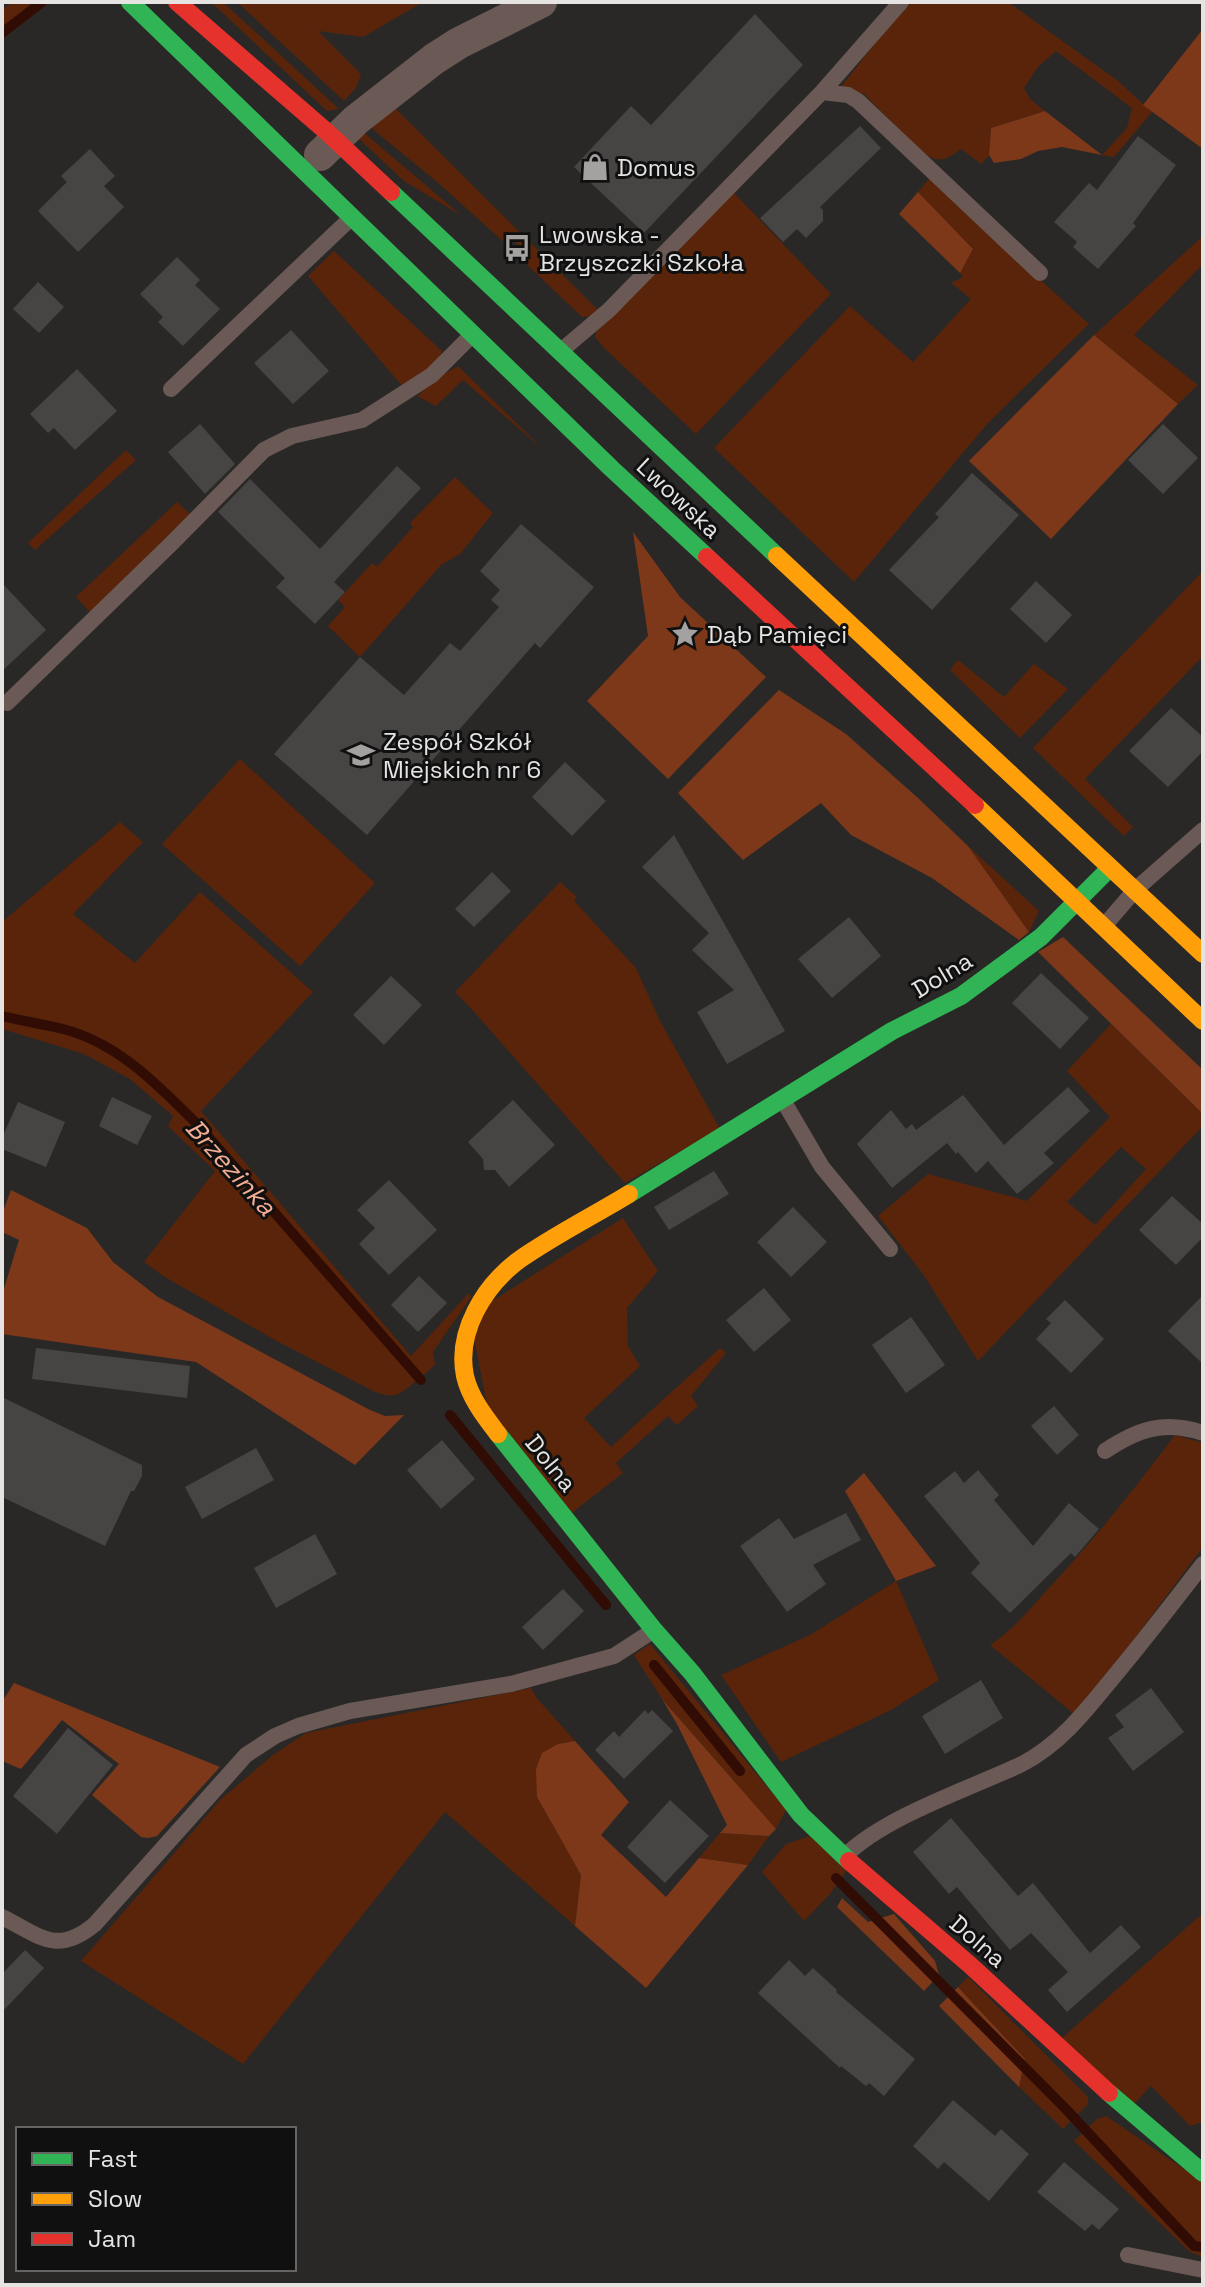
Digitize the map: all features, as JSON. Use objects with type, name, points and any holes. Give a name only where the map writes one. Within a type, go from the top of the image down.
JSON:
[{"type":"main road","name":"Lwowska","points":[[130,2],[612,469],[1203,1021]]},
{"type":"main road","name":"Lwowska","points":[[177,2],[335,139],[1203,954]]},
{"type":"main road","name":"Dolna","points":[[1109,868],[1041,937],[961,996],[892,1031],[518,1261],[496,1281],[479,1303],[470,1322],[463,1360],[465,1378],[483,1415],[654,1630],[692,1673],[801,1815],[844,1857],[1203,2173]]},
{"type":"street","points":[[305,172],[356,120],[447,51],[541,2]]},
{"type":"lane","points":[[561,351],[609,310],[822,92],[901,2]]},
{"type":"lane","points":[[822,92],[848,95],[858,101],[1040,273]]},
{"type":"lane","points":[[171,389],[352,217]]},
{"type":"lane","points":[[7,703],[264,450],[292,436],[362,420],[432,375],[473,334]]},
{"type":"lane","points":[[1104,926],[1135,890],[1203,830]]},
{"type":"lane","points":[[783,1100],[822,1167],[890,1249]]},
{"type":"lane","points":[[1105,1451],[1128,1437],[1163,1425],[1203,1433]]},
{"type":"lane","points":[[844,1857],[859,1844],[904,1817],[1022,1764],[1056,1742],[1071,1729],[1138,1649],[1203,1564]]},
{"type":"lane","points":[[2,1917],[55,1942],[81,1935],[95,1924],[246,1755],[275,1736],[350,1711],[511,1684],[551,1674],[614,1656],[654,1630]]},
{"type":"lane","points":[[1128,2255],[1203,2270]]},
{"type":"shaded area","points":[[12,2],[50,2],[2,39],[2,10]]},
{"type":"shaded area","points":[[211,2],[223,2],[339,109],[327,111]]},
{"type":"shaded area","points":[[237,2],[423,2],[363,37],[318,31],[361,74],[356,88],[344,101]]},
{"type":"shaded area","points":[[912,2],[1008,2],[1118,81],[1152,112],[1114,157],[1102,155],[1127,128],[1132,108],[1056,51],[1038,67],[1024,88],[1030,99],[1045,111],[991,128],[989,155],[981,164],[961,149],[943,159],[934,159],[923,153],[864,94],[841,87]]},
{"type":"shaded area","points":[[1203,29],[1203,149],[1143,105]]},
{"type":"shaded area","points":[[392,105],[599,311],[582,317],[520,258],[525,252],[513,240],[507,245],[376,132],[369,124]]},
{"type":"shaded area","points":[[1045,111],[1102,155],[1062,147],[994,163],[989,155],[991,128]]},
{"type":"shaded area","points":[[362,131],[462,216],[404,181],[357,137]]},
{"type":"shaded area","points":[[929,179],[1089,324],[988,423],[854,582],[714,448],[850,306],[913,362],[971,299],[951,283],[963,277],[960,273],[973,249],[918,192]]},
{"type":"shaded area","points":[[918,192],[973,249],[960,273],[899,214]]},
{"type":"shaded area","points":[[734,193],[831,294],[696,434],[595,337],[607,320]]},
{"type":"shaded area","points":[[1203,236],[1203,264],[1134,335],[1198,385],[1178,404],[1094,335]]},
{"type":"shaded area","points":[[334,251],[442,351],[438,360],[404,388],[308,276]]},
{"type":"shaded area","points":[[1094,335],[1178,404],[1051,539],[969,461]]},
{"type":"shaded area","points":[[458,366],[545,451],[463,380],[436,406],[417,396]]},
{"type":"shaded area","points":[[126,450],[136,460],[35,550],[28,543]]},
{"type":"shaded area","points":[[455,477],[493,513],[460,554],[441,565],[360,657],[328,626],[345,607],[338,600],[372,563],[377,567],[413,527],[410,523]]},
{"type":"shaded area","points":[[177,502],[190,514],[91,613],[76,597]]},
{"type":"shaded area","points":[[633,532],[680,597],[766,677],[668,779],[587,701],[648,636]]},
{"type":"shaded area","points":[[1203,571],[1203,656],[1085,779],[1133,827],[1124,836],[1033,748]]},
{"type":"shaded area","points":[[958,660],[1004,697],[1034,664],[1068,689],[1020,738],[950,670]]},
{"type":"shaded area","points":[[779,690],[846,734],[968,846],[1029,932],[1019,940],[932,878],[851,835],[821,803],[743,860],[678,793]]},
{"type":"shaded area","points":[[240,759],[375,883],[300,966],[162,844]]},
{"type":"shaded area","points":[[120,822],[143,842],[73,914],[135,963],[200,892],[313,992],[201,1111],[411,1356],[469,1293],[471,1297],[433,1352],[435,1364],[401,1393],[388,1395],[375,1392],[273,1339],[144,1262],[215,1171],[168,1126],[173,1116],[130,1079],[84,1054],[2,1029],[2,922]]},
{"type":"shaded area","points":[[968,846],[1039,911],[1029,932]]},
{"type":"shaded area","points":[[560,882],[577,897],[574,901],[636,968],[659,1019],[720,1129],[625,1183],[455,992]]},
{"type":"shaded area","points":[[1063,937],[1203,1070],[1203,1114],[1038,952]]},
{"type":"shaded area","points":[[1111,1024],[1203,1114],[1203,1126],[978,1361],[923,1274],[878,1216],[928,1174],[1027,1201],[1110,1117],[1067,1071]],"holes":[[[1121,1147],[1146,1169],[1095,1225],[1067,1202]]]},
{"type":"shaded area","points":[[11,1190],[87,1228],[113,1262],[158,1297],[370,1410],[385,1416],[404,1415],[355,1465],[196,1362],[2,1334],[2,1295],[19,1240],[2,1232],[2,1214]]},
{"type":"shaded area","points":[[623,1218],[658,1271],[627,1308],[628,1346],[640,1366],[584,1418],[611,1447],[720,1348],[726,1353],[691,1396],[698,1406],[677,1425],[668,1416],[616,1463],[623,1473],[569,1515],[488,1410],[474,1338],[489,1303]]},
{"type":"shaded area","points":[[1175,1435],[1203,1443],[1203,1547],[1105,1678],[1074,1714],[990,1645],[1021,1619],[1082,1552]]},
{"type":"shaded area","points":[[864,1473],[936,1566],[896,1581],[845,1491]]},
{"type":"shaded area","points":[[896,1581],[939,1680],[891,1710],[781,1762],[721,1675],[810,1635]]},
{"type":"shaded area","points":[[650,1644],[786,1810],[776,1829],[662,1699],[634,1655]]},
{"type":"shaded area","points":[[14,1683],[220,1767],[157,1836],[141,1837],[92,1795],[119,1764],[62,1720],[21,1769],[2,1761],[2,1702]]},
{"type":"shaded area","points":[[531,1688],[575,1741],[558,1744],[537,1797],[581,1875],[575,1926],[445,1812],[243,2064],[81,1961],[221,1799],[273,1755],[306,1733]]},
{"type":"shaded area","points":[[662,1699],[776,1829],[769,1836],[720,1833],[727,1825]]},
{"type":"shaded area","points":[[575,1741],[629,1802],[601,1835],[666,1897],[699,1858],[748,1865],[646,1988],[575,1926],[581,1875],[537,1797],[536,1769],[542,1753],[558,1744]]},
{"type":"shaded area","points":[[720,1833],[769,1836],[748,1865],[699,1858]]},
{"type":"shaded area","points":[[810,1836],[846,1871],[830,1894],[804,1921],[762,1872],[786,1844]]},
{"type":"shaded area","points":[[842,1898],[868,1922],[894,1914],[935,1961],[939,1975],[924,1991],[837,1907]]},
{"type":"shaded area","points":[[1203,1913],[1203,2122],[1190,2126],[1151,2086],[1132,2106],[1062,2038]]},
{"type":"shaded area","points":[[968,1977],[1088,2097],[1088,2104],[1063,2129],[1019,2087],[1025,2059],[958,1987]]},
{"type":"shaded area","points":[[958,1987],[1025,2059],[1019,2087],[939,2006]]},
{"type":"shaded area","points":[[1106,2116],[1203,2182],[1203,2257],[1190,2252],[1074,2141],[1097,2119]]},
{"type":"building","points":[[755,14],[803,65],[644,233],[574,167],[631,106],[651,125]]},
{"type":"building","points":[[860,126],[881,148],[820,207],[823,221],[806,238],[797,229],[783,242],[760,218]]},
{"type":"building","points":[[1138,136],[1176,165],[1133,223],[1136,226],[1098,269],[1073,247],[1077,242],[1054,222],[1089,183],[1097,190]]},
{"type":"building","points":[[90,149],[115,176],[104,186],[124,207],[78,252],[38,211],[67,182],[61,176]]},
{"type":"building","points":[[177,257],[200,280],[195,285],[220,309],[183,346],[158,322],[163,317],[140,294]]},
{"type":"building","points":[[38,282],[64,307],[39,333],[13,309]]},
{"type":"building","points":[[291,330],[329,371],[293,404],[254,363]]},
{"type":"building","points":[[77,369],[117,411],[75,450],[54,428],[48,433],[30,414]]},
{"type":"building","points":[[200,424],[235,464],[205,494],[168,452]]},
{"type":"building","points":[[1163,424],[1198,458],[1163,494],[1128,460]]},
{"type":"building","points":[[397,466],[421,488],[334,582],[345,592],[315,624],[276,587],[285,578],[218,512],[250,479],[320,549]]},
{"type":"building","points":[[972,473],[1019,515],[932,610],[889,570],[939,517],[935,514]]},
{"type":"building","points":[[521,524],[594,587],[540,648],[535,643],[367,835],[274,754],[360,657],[404,695],[450,643],[460,651],[499,607],[491,600],[500,590],[480,571]]},
{"type":"building","points":[[1036,581],[1072,615],[1046,643],[1010,609]]},
{"type":"building","points":[[2,583],[46,630],[2,671]]},
{"type":"building","points":[[1171,708],[1203,737],[1203,751],[1168,787],[1129,751]]},
{"type":"building","points":[[565,762],[606,801],[572,836],[532,797]]},
{"type":"building","points":[[674,835],[785,1031],[727,1064],[697,1012],[734,990],[692,950],[709,933],[642,867]]},
{"type":"building","points":[[492,872],[511,891],[474,927],[455,909]]},
{"type":"building","points":[[849,917],[881,956],[832,998],[798,959]]},
{"type":"building","points":[[1041,973],[1089,1018],[1060,1049],[1012,1003]]},
{"type":"building","points":[[391,976],[422,1005],[384,1045],[353,1015]]},
{"type":"building","points":[[1068,1087],[1090,1111],[1044,1153],[1054,1163],[1017,1194],[988,1161],[976,1173],[947,1143],[892,1188],[857,1144],[891,1110],[906,1129],[912,1124],[916,1130],[963,1095],[1004,1145]]},
{"type":"building","points":[[112,1097],[152,1116],[137,1145],[99,1126]]},
{"type":"building","points":[[513,1100],[555,1145],[509,1187],[495,1170],[484,1170],[483,1159],[468,1142]]},
{"type":"building","points":[[18,1102],[65,1122],[46,1167],[2,1149],[2,1138]]},
{"type":"building","points":[[714,1171],[729,1194],[669,1230],[654,1207]]},
{"type":"building","points":[[389,1180],[437,1230],[389,1275],[359,1244],[375,1228],[357,1210]]},
{"type":"building","points":[[1172,1196],[1203,1224],[1203,1237],[1176,1265],[1139,1230]]},
{"type":"building","points":[[793,1207],[827,1242],[791,1277],[757,1242]]},
{"type":"building","points":[[419,1276],[447,1303],[418,1332],[391,1305]]},
{"type":"building","points":[[764,1288],[791,1320],[754,1352],[726,1320]]},
{"type":"building","points":[[1203,1295],[1203,1364],[1168,1331]]},
{"type":"building","points":[[1065,1300],[1104,1339],[1071,1373],[1036,1339],[1051,1323],[1046,1319]]},
{"type":"building","points":[[911,1317],[945,1365],[906,1393],[872,1345]]},
{"type":"building","points":[[36,1348],[190,1366],[187,1398],[32,1379]]},
{"type":"building","points":[[2,1397],[142,1465],[142,1476],[134,1491],[131,1491],[105,1546],[2,1497]]},
{"type":"building","points":[[1054,1406],[1079,1435],[1057,1455],[1031,1426]]},
{"type":"building","points":[[442,1440],[475,1479],[441,1509],[407,1470]]},
{"type":"building","points":[[256,1448],[274,1480],[202,1519],[185,1487]]},
{"type":"building","points":[[978,1470],[999,1495],[994,1500],[1033,1546],[1069,1503],[1099,1529],[1075,1557],[1071,1553],[1010,1613],[971,1573],[980,1563],[924,1496],[955,1471],[964,1483]]},
{"type":"building","points":[[846,1513],[861,1540],[813,1565],[826,1584],[787,1612],[740,1546],[779,1518],[794,1539]]},
{"type":"building","points":[[315,1534],[337,1574],[276,1608],[254,1568]]},
{"type":"building","points":[[563,1589],[584,1611],[543,1650],[522,1627]]},
{"type":"building","points":[[981,1680],[1003,1718],[945,1754],[922,1716]]},
{"type":"building","points":[[1151,1688],[1184,1732],[1133,1771],[1108,1738],[1124,1727],[1115,1715]]},
{"type":"building","points":[[645,1710],[648,1714],[652,1710],[673,1731],[624,1779],[595,1750],[614,1731],[619,1737]]},
{"type":"building","points":[[68,1728],[113,1765],[57,1834],[13,1796]]},
{"type":"building","points":[[670,1800],[709,1836],[665,1883],[627,1847]]},
{"type":"building","points":[[951,1818],[1018,1896],[1033,1883],[1090,1953],[1121,1925],[1141,1947],[1067,2012],[1048,1990],[1068,1972],[1031,1933],[1010,1950],[957,1887],[949,1894],[913,1852]]},
{"type":"building","points":[[25,1950],[44,1968],[2,2012],[2,1974]]},
{"type":"building","points":[[789,1960],[805,1976],[813,1968],[836,1992],[915,2059],[884,2096],[869,2083],[866,2086],[840,2068],[758,1993]]},
{"type":"building","points":[[953,2100],[995,2136],[1001,2129],[1029,2154],[989,2201],[944,2162],[938,2169],[913,2146]]},
{"type":"building","points":[[1064,2162],[1119,2209],[1099,2230],[1092,2224],[1085,2231],[1037,2192]]},
{"type":"waterway","points":[[2,33],[42,2]]},
{"type":"waterway","name":"Brzezinka","points":[[2,1016],[63,1029],[102,1044],[152,1080],[197,1124],[421,1380]]},
{"type":"waterway","points":[[450,1415],[606,1605]]},
{"type":"waterway","points":[[654,1665],[740,1771]]},
{"type":"waterway","points":[[836,1878],[1063,2106],[1194,2246],[1203,2247]]},
{"type":"traffic: fast","points":[[130,2],[612,469],[707,557]]},
{"type":"traffic: fast","points":[[391,192],[777,556]]},
{"type":"traffic: fast","points":[[629,1194],[892,1031],[961,996],[1041,937],[1105,873]]},
{"type":"traffic: fast","points":[[498,1434],[654,1630],[692,1673],[801,1815],[849,1861]]},
{"type":"traffic: fast","points":[[1109,2093],[1203,2173]]},
{"type":"traffic: slow","points":[[777,556],[1203,954]]},
{"type":"traffic: slow","points":[[975,805],[1203,1021]]},
{"type":"traffic: slow","points":[[498,1434],[474,1400],[465,1376],[465,1343],[476,1311],[495,1283],[519,1260],[629,1194]]},
{"type":"traffic: jam","points":[[177,2],[391,192]]},
{"type":"traffic: jam","points":[[707,557],[975,805]]},
{"type":"traffic: jam","points":[[849,1861],[970,1965],[1109,2093]]},
{"type":"place","name":"Domus","points":[[595,167]]},
{"type":"place","name":"Lwowska - Brzyszczki Szkoła","points":[[517,248]]},
{"type":"place","name":"Dąb Pamięci","points":[[685,634]]},
{"type":"place","name":"Zespół Szkół Miejskich nr 6","points":[[361,755]]}]
